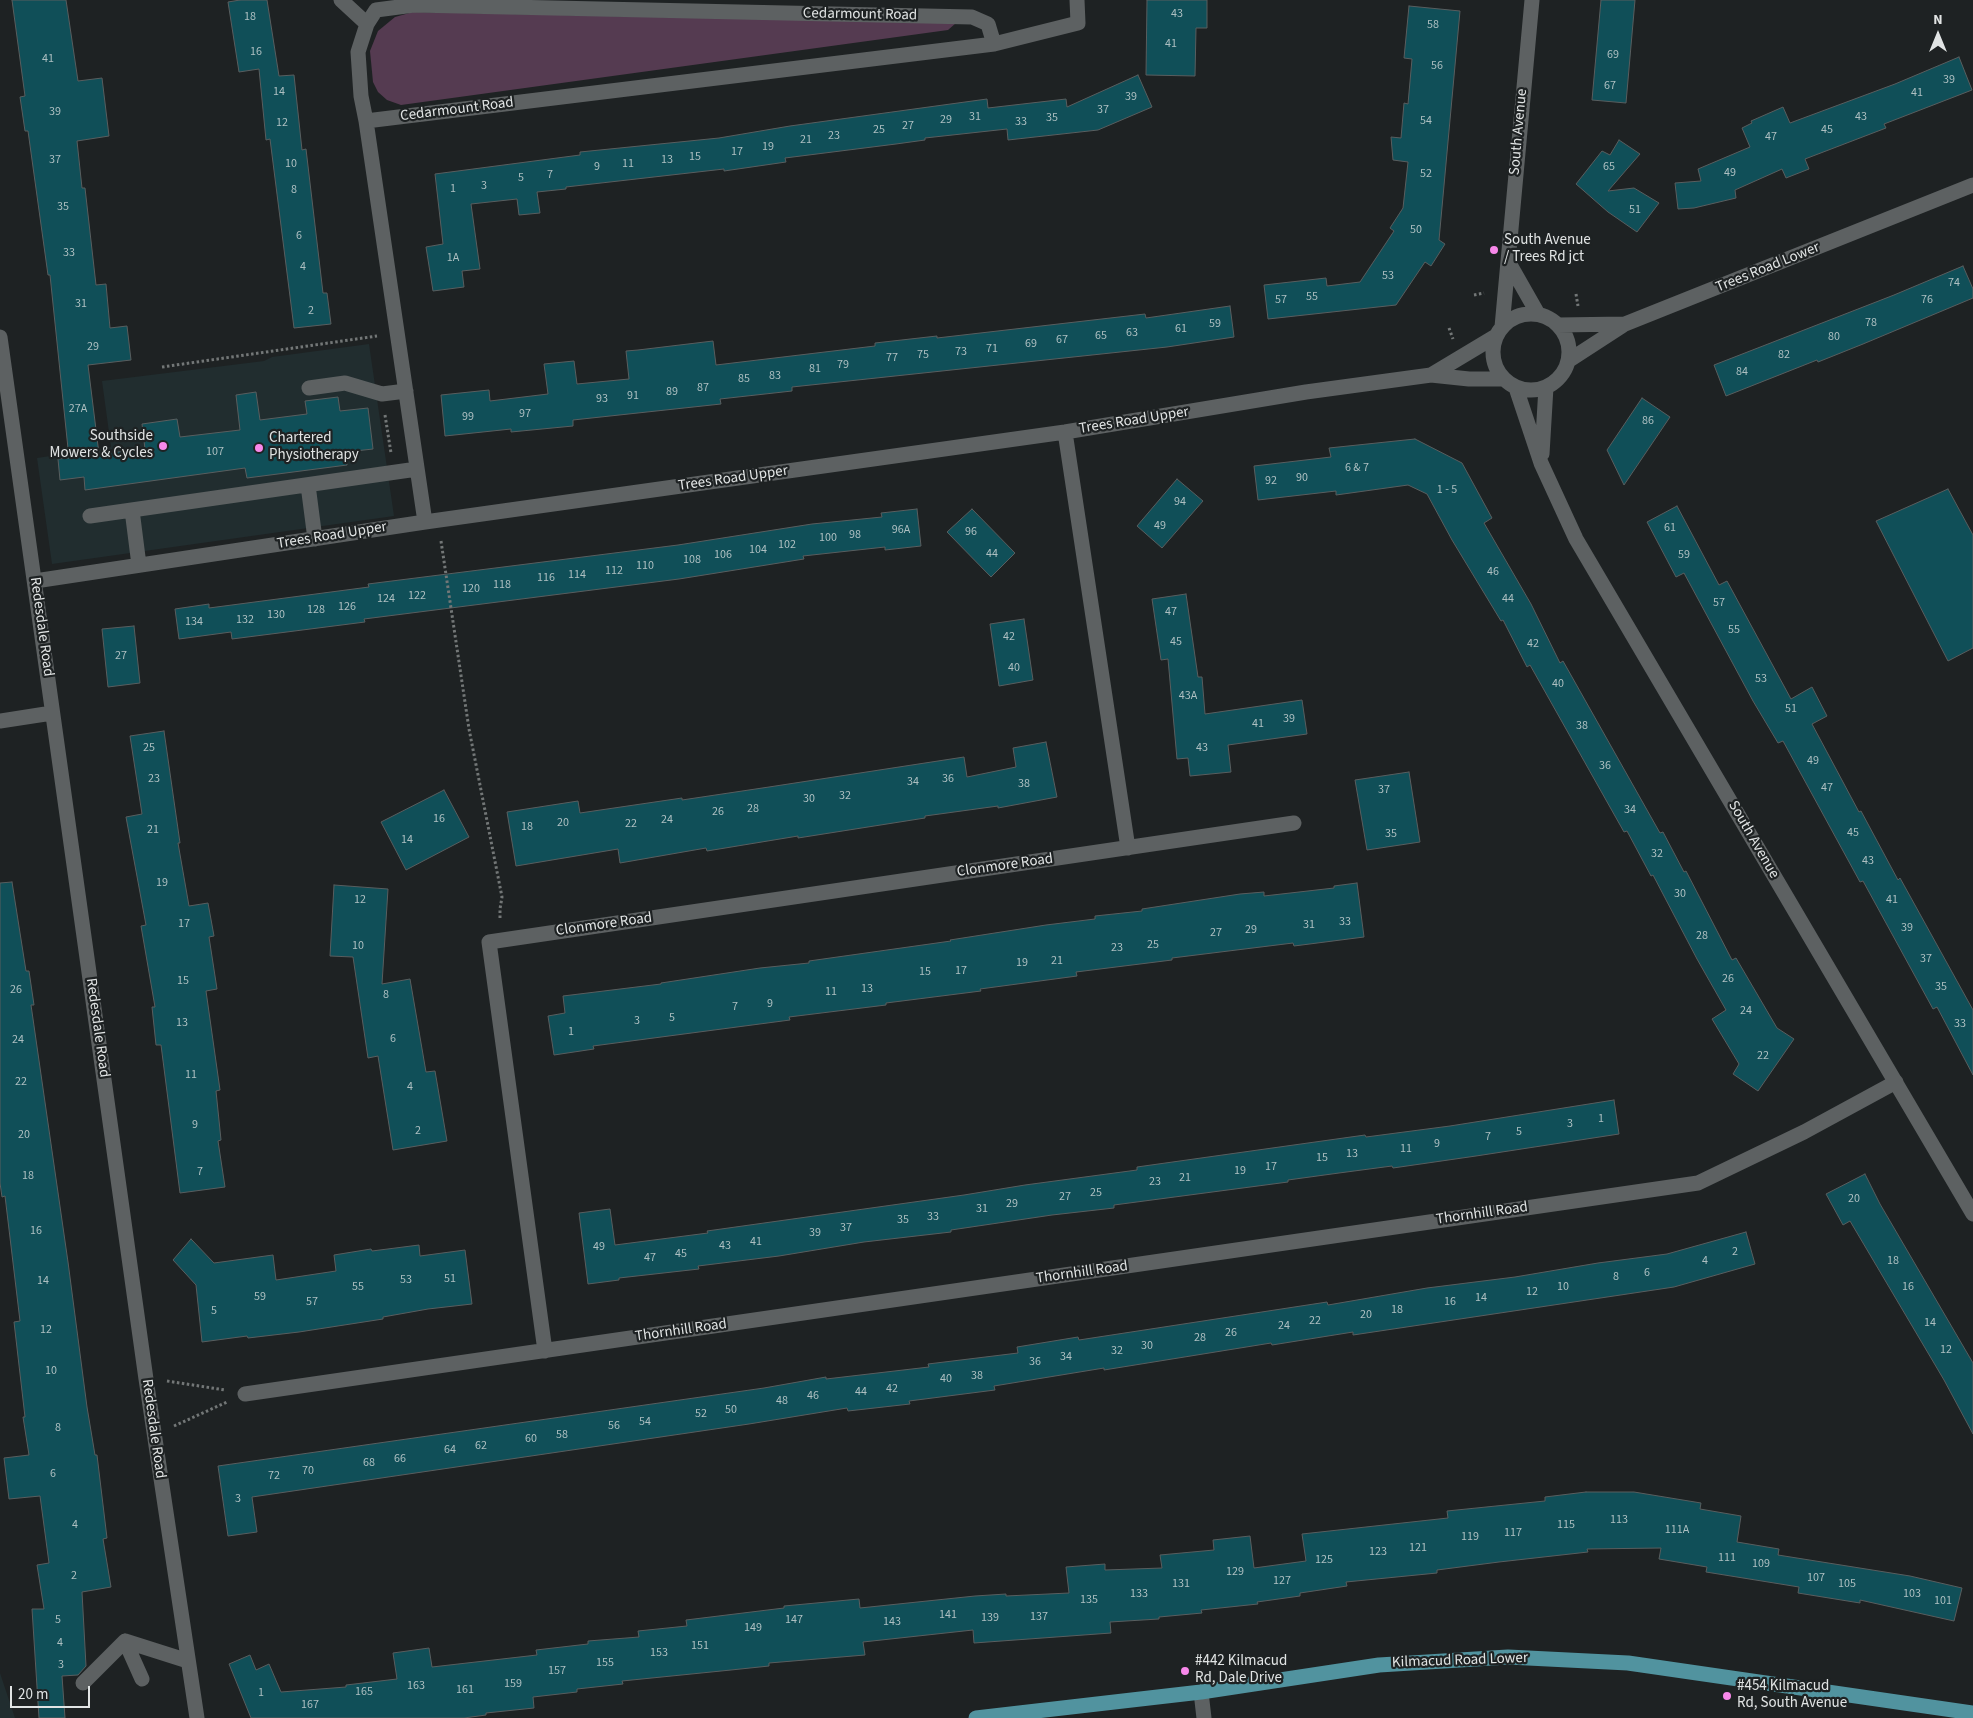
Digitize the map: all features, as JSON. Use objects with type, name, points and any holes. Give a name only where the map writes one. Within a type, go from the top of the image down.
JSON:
[{"type":"main road","name":"Kilmacud Road Lower","points":[[976,1718],[1201,1692],[1380,1665],[1508,1657],[1628,1662],[1973,1714]]},
{"type":"street","points":[[341,0],[367,24],[358,52],[361,96],[425,522]]},
{"type":"street","name":"Cedarmount Road","points":[[366,121],[994,44],[1078,23],[1077,0]]},
{"type":"street","name":"South Avenue","points":[[1499,332],[1509,264],[1532,0]]},
{"type":"street","name":"Cedarmount Road","points":[[367,24],[376,10],[414,5],[972,17],[988,24],[994,44]]},
{"type":"street","name":"Trees Road Lower","points":[[1568,361],[1625,324],[1973,186]]},
{"type":"street","points":[[1509,264],[1538,314]]},
{"type":"street","points":[[1524,314],[1538,314],[1552,320],[1558,325],[1565,336],[1569,348],[1568,361],[1564,372],[1556,381],[1546,387],[1526,390],[1510,384],[1431,375],[1499,332],[1512,319],[1524,314]]},
{"type":"street","points":[[1558,325],[1625,324]]},
{"type":"street","points":[[1499,332],[1492,348],[1493,360],[1497,370],[1510,384]]},
{"type":"street","name":"Redesdale Road","points":[[0,337],[146,1379],[197,1718]]},
{"type":"street","name":"Trees Road Upper","points":[[35,581],[425,522],[1065,432],[1296,394],[1431,375]]},
{"type":"street","points":[[310,388],[345,383],[382,394],[406,391]]},
{"type":"street","name":"South Avenue","points":[[1510,384],[1541,462],[1576,539],[1973,1214]]},
{"type":"street","name":"South Avenue","points":[[1541,462],[1546,387]]},
{"type":"street","points":[[1065,432],[1128,848]]},
{"type":"street","points":[[90,516],[417,469]]},
{"type":"street","points":[[308,485],[315,539]]},
{"type":"street","points":[[132,510],[139,565]]},
{"type":"street","points":[[0,721],[52,713]]},
{"type":"street","name":"Clonmore Road","points":[[489,942],[1294,823]]},
{"type":"street","points":[[489,942],[545,1351]]},
{"type":"street","name":"Thornhill Road","points":[[245,1394],[1698,1183],[1804,1132],[1896,1082]]},
{"type":"street","points":[[125,1641],[188,1661]]},
{"type":"street","points":[[125,1641],[142,1679]]},
{"type":"street","points":[[83,1683],[125,1641]]},
{"type":"street","points":[[1201,1692],[1204,1718]]},
{"type":"path","points":[[162,366],[397,333]]},
{"type":"path","points":[[382,394],[392,461]]},
{"type":"path","points":[[425,522],[440,536],[469,729],[502,898],[500,924],[489,942]]},
{"type":"path","points":[[146,1379],[245,1394]]},
{"type":"path","points":[[154,1432],[178,1424],[245,1394]]},
{"type":"shaded area","points":[[413,12],[956,23],[948,30],[401,105],[387,100],[378,92],[373,82],[370,51],[378,31],[395,17]]},
{"type":"shaded area","points":[[369,344],[394,516],[52,564],[37,458],[111,447],[102,381],[264,361],[272,357]]},
{"type":"shaded area","points":[[0,1673],[15,1718],[0,1718]]},
{"type":"building","points":[[12,0],[66,0],[78,81],[102,78],[109,136],[77,141],[82,188],[85,188],[96,285],[106,284],[110,328],[127,326],[131,360],[88,365],[99,454],[145,449],[142,424],[177,419],[180,437],[240,430],[236,395],[256,392],[260,420],[307,414],[305,401],[338,397],[340,411],[368,408],[373,449],[346,452],[347,465],[247,478],[245,468],[85,490],[84,477],[60,480],[58,459],[69,458],[50,275],[48,275],[28,131],[25,131],[20,97],[25,96]]},
{"type":"building","points":[[267,0],[279,76],[294,75],[302,150],[306,149],[323,293],[327,293],[331,324],[294,328],[270,139],[266,140],[259,69],[239,72],[228,2]]},
{"type":"building","points":[[1147,0],[1207,0],[1207,28],[1196,28],[1195,76],[1146,75]]},
{"type":"building","points":[[1601,0],[1635,0],[1626,103],[1592,100]]},
{"type":"building","points":[[1409,6],[1460,11],[1439,240],[1445,244],[1431,266],[1425,262],[1396,305],[1268,319],[1264,285],[1326,278],[1327,286],[1360,282],[1394,231],[1390,228],[1403,208],[1408,162],[1393,160],[1391,137],[1401,138],[1404,103],[1408,104],[1412,59],[1404,58]]},
{"type":"building","points":[[1959,57],[1972,90],[1884,124],[1886,128],[1805,159],[1809,169],[1786,178],[1782,169],[1735,190],[1736,198],[1694,208],[1678,209],[1675,183],[1701,181],[1698,169],[1750,147],[1742,128],[1752,123],[1751,121],[1783,107],[1790,123],[1895,84]]},
{"type":"building","points":[[1138,75],[1152,107],[1098,130],[1008,140],[1007,129],[925,138],[925,140],[785,158],[786,162],[724,171],[724,169],[566,187],[566,189],[537,192],[540,213],[519,215],[517,199],[471,204],[480,269],[462,271],[464,287],[433,291],[426,247],[443,244],[435,174],[580,155],[580,152],[719,138],[790,126],[987,99],[988,108],[1066,99],[1067,107]]},
{"type":"building","points":[[1619,140],[1640,154],[1608,191],[1634,188],[1659,203],[1637,232],[1608,212],[1576,184],[1602,151],[1610,155]]},
{"type":"building","points":[[1963,266],[1973,289],[1973,298],[1818,362],[1817,360],[1726,396],[1714,365]]},
{"type":"building","points":[[1230,306],[1234,337],[1167,347],[792,387],[792,391],[720,399],[721,404],[573,420],[573,426],[511,432],[511,429],[445,436],[441,395],[489,390],[490,401],[548,394],[544,364],[574,361],[577,384],[629,379],[626,351],[713,341],[716,365],[875,346],[875,343],[937,336],[937,338],[1145,314],[1146,318]]},
{"type":"building","points":[[1642,398],[1670,417],[1624,485],[1607,450]]},
{"type":"building","points":[[1415,439],[1462,463],[1492,518],[1484,523],[1531,604],[1560,663],[1563,661],[1660,833],[1663,832],[1684,872],[1686,871],[1732,960],[1736,958],[1777,1028],[1794,1039],[1758,1091],[1733,1074],[1739,1064],[1712,1019],[1726,1010],[1653,875],[1651,876],[1627,831],[1624,832],[1530,665],[1527,667],[1503,620],[1501,621],[1452,540],[1427,494],[1408,485],[1336,495],[1336,491],[1258,500],[1254,466],[1331,457],[1329,448]]},
{"type":"building","points":[[1177,479],[1203,501],[1162,548],[1137,526]]},
{"type":"building","points":[[1948,489],[1973,535],[1973,648],[1948,661],[1876,521]]},
{"type":"building","points":[[1677,506],[1719,585],[1727,581],[1791,699],[1812,687],[1827,716],[1812,724],[1859,812],[1861,811],[1898,880],[1900,878],[1973,1010],[1973,1075],[1937,1007],[1933,1009],[1863,881],[1860,882],[1783,741],[1778,743],[1753,701],[1684,573],[1676,577],[1647,522]]},
{"type":"building","points":[[917,509],[921,546],[885,550],[885,547],[803,556],[804,559],[679,579],[364,619],[365,622],[232,639],[231,632],[179,639],[175,609],[209,604],[209,608],[369,587],[368,584],[678,545],[812,524],[882,517],[881,513]]},
{"type":"building","points":[[972,509],[1015,553],[991,577],[947,532]]},
{"type":"building","points":[[1186,594],[1198,677],[1202,677],[1205,714],[1302,700],[1307,734],[1228,745],[1231,772],[1190,776],[1188,758],[1177,759],[1168,659],[1161,660],[1152,599]]},
{"type":"building","points":[[1024,619],[1033,680],[999,686],[990,624]]},
{"type":"building","points":[[134,626],[140,683],[108,687],[102,629]]},
{"type":"building","points":[[164,731],[180,843],[178,843],[189,906],[208,903],[214,936],[209,937],[217,989],[206,991],[220,1090],[216,1091],[221,1140],[218,1141],[225,1187],[180,1193],[161,1045],[156,1045],[152,1007],[155,1007],[141,926],[146,925],[126,817],[142,814],[130,736]]},
{"type":"building","points":[[1046,742],[1057,797],[998,808],[998,806],[925,816],[925,818],[798,838],[798,836],[707,851],[706,848],[620,863],[618,849],[516,866],[507,812],[578,801],[580,813],[682,798],[682,800],[964,757],[967,777],[1016,767],[1013,748]]},
{"type":"building","points":[[1409,772],[1420,842],[1367,850],[1355,780]]},
{"type":"building","points":[[444,790],[469,837],[406,870],[381,822]]},
{"type":"building","points":[[12,882],[26,971],[29,971],[34,1005],[31,1005],[87,1407],[95,1455],[97,1455],[107,1538],[103,1539],[111,1587],[82,1592],[86,1666],[78,1675],[62,1676],[65,1718],[39,1718],[32,1609],[44,1609],[37,1565],[49,1563],[40,1496],[9,1499],[4,1458],[29,1455],[23,1417],[25,1417],[14,1322],[20,1321],[5,1196],[2,1197],[0,1183],[0,883]]},
{"type":"building","points":[[1357,883],[1364,937],[1294,946],[1293,943],[1172,958],[1172,960],[1076,972],[1077,976],[886,1003],[886,1005],[789,1017],[790,1020],[593,1046],[594,1049],[554,1055],[548,1016],[565,1013],[563,996],[661,984],[760,968],[809,963],[809,961],[1095,919],[1095,916],[1142,911],[1142,909],[1240,894],[1264,892],[1264,896],[1334,888],[1334,886]]},
{"type":"building","points":[[334,885],[388,889],[382,984],[410,979],[426,1072],[435,1071],[447,1141],[393,1150],[378,1056],[368,1058],[353,957],[330,956]]},
{"type":"building","points":[[1614,1100],[1619,1134],[1393,1168],[1392,1166],[1339,1173],[1288,1180],[1288,1182],[1114,1205],[1114,1208],[1052,1215],[951,1230],[951,1232],[864,1242],[779,1256],[698,1266],[699,1269],[619,1278],[619,1280],[588,1284],[579,1213],[610,1209],[615,1245],[1137,1170],[1137,1167],[1365,1135],[1366,1137],[1450,1126]]},
{"type":"building","points":[[1865,1174],[1880,1204],[1973,1363],[1973,1434],[1944,1380],[1850,1221],[1843,1225],[1826,1194]]},
{"type":"building","points":[[1746,1232],[1755,1264],[1674,1287],[1353,1335],[1353,1332],[1104,1370],[1104,1368],[994,1386],[995,1390],[909,1401],[910,1404],[848,1411],[847,1408],[252,1497],[257,1532],[228,1536],[218,1466],[764,1388],[826,1377],[826,1379],[929,1367],[928,1364],[1018,1353],[1017,1347],[1078,1337],[1079,1340],[1327,1302],[1328,1305],[1427,1288],[1667,1254]]},
{"type":"building","points":[[191,1239],[214,1263],[273,1255],[276,1280],[336,1271],[334,1255],[371,1249],[372,1251],[419,1245],[420,1256],[465,1250],[472,1304],[428,1309],[383,1317],[383,1319],[299,1332],[202,1342],[196,1285],[173,1260]]},
{"type":"building","points":[[1586,1492],[1634,1492],[1701,1503],[1700,1509],[1741,1516],[1737,1542],[1779,1549],[1778,1555],[1910,1576],[1962,1588],[1954,1621],[1860,1600],[1860,1603],[1798,1593],[1799,1587],[1706,1572],[1707,1567],[1659,1559],[1661,1548],[1587,1549],[1588,1552],[1437,1570],[1437,1573],[1346,1582],[1347,1586],[1300,1593],[1300,1596],[1257,1602],[1258,1604],[1201,1610],[1202,1613],[1159,1617],[1159,1619],[1110,1622],[1111,1633],[974,1643],[973,1630],[863,1642],[865,1655],[769,1663],[769,1666],[622,1681],[623,1684],[577,1689],[577,1692],[533,1697],[534,1708],[486,1713],[486,1715],[464,1718],[251,1718],[229,1664],[250,1655],[256,1670],[269,1664],[281,1692],[346,1687],[346,1685],[397,1679],[393,1653],[429,1648],[432,1667],[537,1655],[536,1650],[588,1644],[588,1641],[639,1637],[638,1631],[687,1626],[686,1620],[784,1608],[784,1606],[859,1599],[860,1608],[975,1596],[1069,1593],[1066,1567],[1105,1564],[1105,1570],[1162,1568],[1160,1555],[1214,1550],[1213,1540],[1250,1536],[1254,1568],[1306,1561],[1302,1534],[1448,1518],[1447,1511],[1545,1501],[1545,1497]]},
{"type":"place","name":"South Avenue / Trees Rd jct","points":[[1494,250]]},
{"type":"place","name":"Southside Mowers & Cycles","points":[[163,446]]},
{"type":"place","name":"Chartered Physiotherapy","points":[[259,448]]},
{"type":"place","name":"#442 Kilmacud Rd, Dale Drive","points":[[1185,1671]]},
{"type":"place","name":"#454 Kilmacud Rd, South Avenue","points":[[1727,1696]]}]
